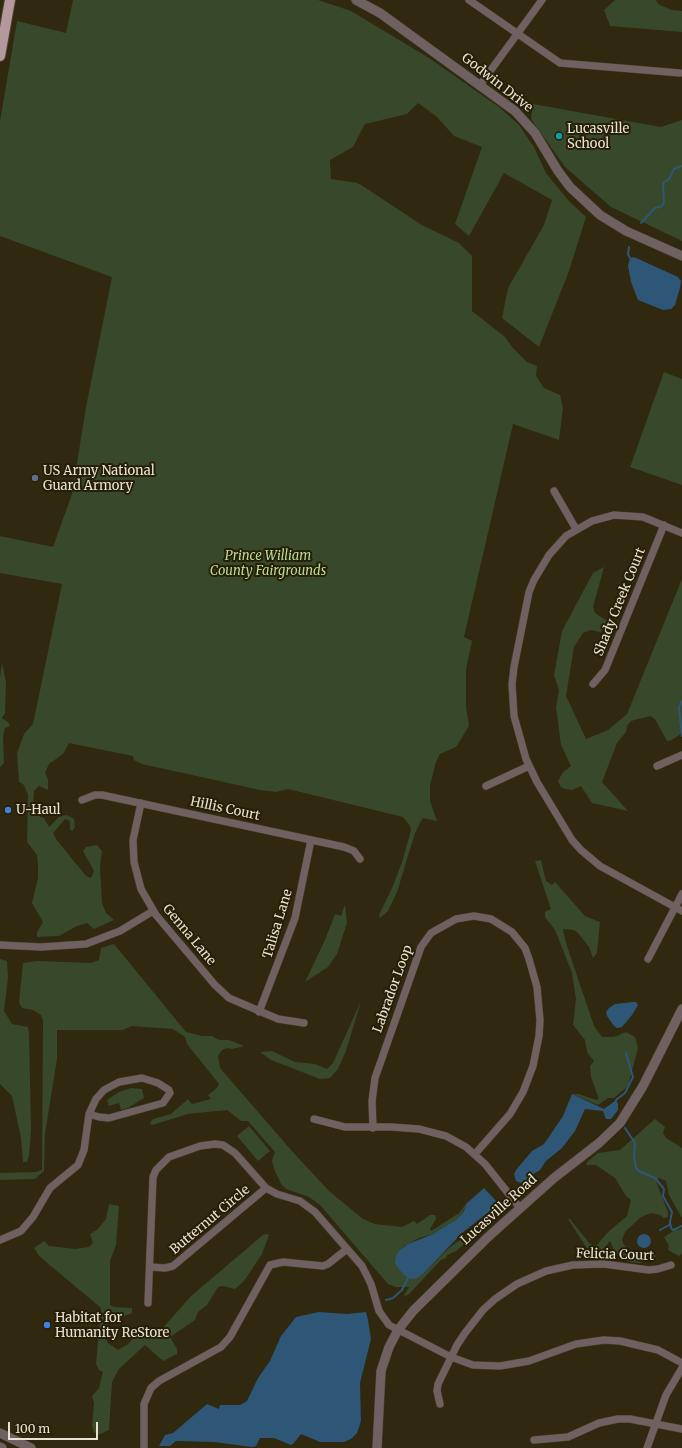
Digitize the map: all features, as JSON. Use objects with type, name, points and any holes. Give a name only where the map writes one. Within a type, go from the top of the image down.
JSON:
[{"type":"main road","points":[[0,56],[10,0]]},
{"type":"street","name":"Godwin Drive","points":[[356,0],[380,13],[510,107],[527,123],[544,146],[560,176],[591,208],[619,227],[682,256]]},
{"type":"street","points":[[469,0],[551,59],[567,65],[680,73]]},
{"type":"street","points":[[480,85],[518,35],[542,0]]},
{"type":"street","points":[[554,491],[576,529]]},
{"type":"street","points":[[679,909],[611,872],[581,850],[556,814],[529,766],[520,742],[514,716],[514,667],[526,605],[534,580],[549,555],[576,529],[592,521],[614,515],[637,516],[682,532]]},
{"type":"street","name":"Shady Creek Court","points":[[592,684],[605,670],[664,525]]},
{"type":"street","points":[[657,766],[682,755]]},
{"type":"street","points":[[486,786],[529,766]]},
{"type":"street","name":"Hillis Court","points":[[82,800],[95,795],[102,795],[348,848],[360,859]]},
{"type":"street","name":"Genna Lane","points":[[141,804],[133,840],[134,862],[141,888],[152,910],[221,991],[238,1003],[259,1012],[278,1019],[304,1023]]},
{"type":"street","name":"Talisa Lane","points":[[259,1012],[295,918],[311,840]]},
{"type":"street","points":[[648,959],[679,909],[682,894]]},
{"type":"street","points":[[0,945],[61,946],[86,944],[120,931],[152,910]]},
{"type":"street","name":"Labrador Loop","points":[[373,1128],[372,1101],[375,1078],[425,939],[438,927],[456,919],[474,916],[491,919],[512,932],[525,948],[537,987],[540,1020],[539,1036],[533,1066],[522,1092],[510,1114],[475,1154]]},
{"type":"street","name":"Lucasville Road","points":[[377,1448],[381,1371],[389,1347],[398,1330],[413,1311],[438,1286],[520,1208],[599,1143],[620,1122],[643,1086],[682,1009]]},
{"type":"street","points":[[0,1240],[21,1231],[33,1217],[50,1188],[78,1165],[84,1150],[89,1114],[96,1099],[104,1090],[128,1080],[142,1078],[165,1087],[170,1093],[163,1103],[109,1118],[89,1114]]},
{"type":"street","points":[[314,1119],[345,1127],[405,1127],[433,1132],[455,1141],[475,1154],[485,1164],[520,1208]]},
{"type":"street","name":"Butternut Circle","points":[[148,1303],[153,1177],[160,1165],[169,1157],[207,1144],[223,1145],[242,1160],[266,1188],[173,1266],[165,1268],[150,1267]]},
{"type":"street","points":[[266,1188],[308,1206],[347,1249],[367,1275],[382,1318],[389,1325],[450,1357],[473,1365],[500,1366],[529,1361],[576,1344],[599,1341],[620,1341],[658,1350],[682,1363]]},
{"type":"street","points":[[144,1448],[144,1404],[150,1388],[159,1381],[221,1347],[230,1337],[270,1265],[283,1262],[323,1266],[328,1264],[347,1249]]},
{"type":"street","name":"Felicia Court","points":[[440,1404],[437,1391],[438,1384],[450,1357],[465,1333],[483,1310],[503,1293],[531,1277],[546,1271],[573,1265],[604,1264],[649,1270],[671,1265]]},
{"type":"street","points":[[647,1448],[666,1395],[682,1368]]},
{"type":"street","points":[[534,1440],[568,1436],[594,1425],[611,1420],[630,1419],[682,1429]]},
{"type":"street","points":[[1,1448],[4,1435],[31,1448]]},
{"type":"green space","name":"Prince William County Fairgrounds","points":[[73,0],[318,0],[351,11],[429,58],[499,107],[519,125],[534,147],[546,173],[568,200],[586,217],[569,271],[539,347],[502,318],[508,288],[544,225],[552,200],[504,173],[469,236],[455,224],[482,147],[454,136],[437,117],[418,103],[407,114],[365,124],[353,147],[330,160],[331,179],[358,183],[422,225],[459,243],[472,256],[472,311],[505,337],[513,348],[527,362],[537,366],[536,376],[544,388],[560,395],[563,408],[559,440],[513,424],[464,637],[472,641],[466,669],[466,707],[469,726],[456,747],[440,754],[436,762],[430,785],[430,801],[437,821],[423,818],[421,821],[415,833],[397,892],[388,911],[380,918],[379,915],[393,886],[402,862],[411,830],[410,826],[403,817],[288,789],[276,792],[260,790],[142,764],[134,760],[133,756],[69,743],[63,754],[49,764],[45,773],[48,779],[48,790],[39,786],[34,791],[33,809],[40,817],[44,818],[49,827],[59,817],[67,815],[74,819],[75,827],[72,831],[70,829],[70,821],[65,819],[53,833],[56,839],[86,876],[91,878],[94,871],[83,851],[86,847],[97,845],[102,851],[100,867],[102,903],[106,913],[114,920],[94,929],[87,923],[77,926],[59,936],[37,937],[37,932],[43,922],[32,903],[38,878],[37,855],[27,842],[28,795],[24,785],[19,782],[17,753],[24,734],[33,724],[62,584],[0,573],[0,536],[53,547],[72,494],[86,407],[112,277],[0,236],[0,121],[17,21],[66,33]]},
{"type":"green space","points":[[615,0],[655,0],[660,5],[672,10],[682,11],[682,32],[610,26],[604,10]]},
{"type":"green space","points":[[533,104],[661,127],[682,120],[682,241],[611,207],[565,167],[531,119]]},
{"type":"green space","points":[[664,372],[682,379],[682,485],[630,467]]},
{"type":"green space","points":[[604,567],[593,607],[595,613],[607,621],[605,629],[600,632],[591,630],[583,633],[574,647],[566,696],[586,739],[608,730],[627,714],[682,579],[682,733],[672,740],[667,741],[655,719],[650,716],[631,721],[627,726],[626,732],[617,743],[602,782],[628,811],[592,803],[581,786],[572,790],[565,789],[561,787],[558,781],[563,772],[571,766],[561,745],[556,707],[559,690],[554,675],[562,631],[593,573]]},
{"type":"green space","points":[[2,663],[6,682],[5,713],[2,718],[8,722],[10,726],[5,728],[3,736],[4,763],[0,767],[0,677]]},
{"type":"green space","points":[[541,860],[546,881],[552,885],[555,882],[585,916],[600,922],[597,953],[593,958],[589,947],[578,933],[574,930],[563,929],[566,943],[594,1026],[602,1037],[614,1037],[626,1032],[635,1037],[638,1048],[628,1086],[614,1098],[608,1098],[598,1105],[572,1094],[579,1094],[596,1100],[599,1099],[591,1077],[590,1066],[594,1061],[587,1052],[585,1040],[573,1025],[576,999],[572,973],[555,930],[545,917],[545,912],[551,909],[535,861]]},
{"type":"green space","points":[[345,904],[347,923],[337,954],[328,967],[305,982],[325,940],[335,914],[341,916]]},
{"type":"green space","points":[[114,944],[186,1032],[202,1036],[212,1036],[219,1040],[229,1040],[244,1046],[222,1050],[218,1056],[220,1068],[291,1150],[329,1191],[363,1219],[375,1224],[402,1227],[414,1221],[417,1224],[430,1215],[435,1215],[436,1219],[430,1229],[431,1231],[459,1213],[466,1204],[464,1210],[457,1219],[433,1234],[419,1238],[403,1247],[424,1273],[449,1248],[461,1239],[469,1238],[469,1240],[456,1251],[447,1255],[446,1258],[441,1260],[409,1294],[403,1297],[409,1287],[396,1287],[388,1284],[320,1205],[309,1197],[286,1189],[281,1184],[274,1169],[272,1160],[275,1152],[248,1121],[241,1121],[227,1110],[188,1114],[152,1125],[150,1123],[153,1119],[171,1114],[188,1099],[192,1104],[211,1099],[208,1095],[217,1088],[219,1084],[187,1044],[185,1037],[173,1029],[132,1026],[123,1030],[57,1030],[57,1059],[45,1134],[44,1171],[35,1179],[0,1180],[0,1173],[36,1172],[42,1170],[43,1021],[41,1015],[33,1010],[22,1008],[19,1003],[23,963],[38,961],[91,963],[99,960],[101,948]]},
{"type":"green space","points":[[0,959],[7,961],[8,978],[4,1011],[12,1024],[28,1027],[29,1033],[31,1130],[29,1156],[27,1162],[23,1162],[21,1138],[12,1096],[0,1084]]},
{"type":"green space","points":[[361,1001],[346,1051],[338,1069],[330,1078],[320,1079],[271,1060],[260,1052],[272,1051],[295,1062],[315,1064],[327,1069],[333,1063]]},
{"type":"green space","points":[[131,1088],[142,1089],[144,1098],[128,1108],[121,1110],[119,1103],[109,1106],[107,1100],[119,1092]]},
{"type":"green space","points":[[655,1119],[665,1127],[663,1133],[666,1138],[682,1148],[682,1218],[669,1195],[666,1181],[659,1178],[656,1181],[668,1212],[668,1217],[664,1218],[660,1215],[651,1213],[641,1217],[625,1232],[622,1240],[624,1245],[633,1254],[654,1254],[656,1256],[653,1259],[640,1263],[630,1262],[620,1257],[614,1250],[610,1241],[595,1259],[591,1259],[590,1253],[568,1219],[570,1219],[590,1244],[596,1246],[608,1232],[627,1216],[631,1200],[626,1196],[615,1178],[596,1165],[586,1165],[587,1162],[598,1153],[620,1150]]},
{"type":"green space","points":[[249,1126],[270,1151],[258,1161],[237,1136]]},
{"type":"green space","points":[[109,1204],[119,1206],[116,1245],[110,1261],[110,1305],[114,1307],[132,1308],[132,1313],[108,1323],[103,1328],[104,1336],[108,1343],[118,1350],[128,1344],[137,1334],[155,1337],[191,1296],[263,1235],[269,1235],[262,1254],[244,1281],[235,1289],[223,1286],[218,1287],[207,1305],[198,1312],[195,1320],[170,1337],[177,1349],[177,1354],[163,1361],[145,1345],[119,1369],[112,1382],[109,1430],[98,1435],[94,1432],[92,1426],[94,1403],[92,1396],[99,1388],[103,1372],[99,1370],[96,1364],[101,1308],[39,1256],[34,1248],[44,1241],[49,1246],[75,1249],[89,1247],[93,1243],[90,1234],[98,1229],[106,1219]]},
{"type":"green space","points":[[682,1229],[682,1254],[679,1256],[668,1250],[669,1246],[664,1237],[675,1230]]},
{"type":"water","points":[[634,257],[678,277],[681,281],[675,305],[671,309],[663,310],[638,300],[631,282],[628,266],[630,258]]},
{"type":"water","points":[[636,1002],[638,1005],[622,1027],[617,1028],[614,1026],[607,1016],[606,1012],[609,1008],[615,1004]]},
{"type":"water","points":[[572,1094],[604,1109],[616,1100],[618,1110],[611,1119],[606,1119],[603,1111],[585,1109],[575,1131],[562,1148],[546,1161],[540,1170],[530,1176],[526,1183],[516,1181],[514,1174],[516,1170],[532,1151],[544,1144],[563,1116]]},
{"type":"water","points":[[484,1188],[499,1204],[462,1233],[424,1273],[417,1278],[411,1279],[404,1275],[395,1264],[396,1256],[399,1251],[408,1244],[433,1234],[457,1219],[464,1211],[466,1204]]},
{"type":"water","points":[[641,1234],[647,1234],[651,1238],[651,1244],[647,1248],[641,1248],[637,1244],[637,1238]]},
{"type":"water","points":[[319,1312],[347,1314],[366,1312],[371,1339],[360,1383],[361,1421],[357,1433],[351,1439],[344,1442],[320,1442],[301,1434],[291,1445],[274,1438],[260,1438],[256,1446],[252,1447],[214,1442],[176,1441],[170,1446],[159,1446],[165,1435],[173,1433],[207,1404],[219,1409],[220,1405],[240,1405],[247,1401],[258,1378],[270,1361],[281,1336],[296,1317]]},
{"type":"waterway","points":[[641,223],[655,208],[662,206],[664,202],[663,183],[669,179],[674,169],[682,166]]},
{"type":"waterway","points":[[629,247],[628,254],[630,258]]},
{"type":"waterway","points":[[682,701],[679,708],[682,736]]},
{"type":"waterway","points":[[616,1100],[625,1093],[633,1077],[626,1053]]},
{"type":"waterway","points":[[625,1128],[635,1143],[634,1156],[636,1168],[639,1171],[655,1178],[664,1189],[663,1196],[672,1212],[670,1222],[671,1228],[673,1230],[682,1226]]},
{"type":"waterway","points":[[660,1230],[669,1225]]},
{"type":"waterway","points":[[386,1300],[393,1298],[402,1290],[408,1278]]},
{"type":"place","name":"Lucasville School","points":[[559,136]]},
{"type":"place","name":"US Army National Guard Armory","points":[[35,478]]},
{"type":"place","name":"U-Haul","points":[[8,810]]},
{"type":"place","name":"Habitat for Humanity ReStore","points":[[47,1325]]}]
